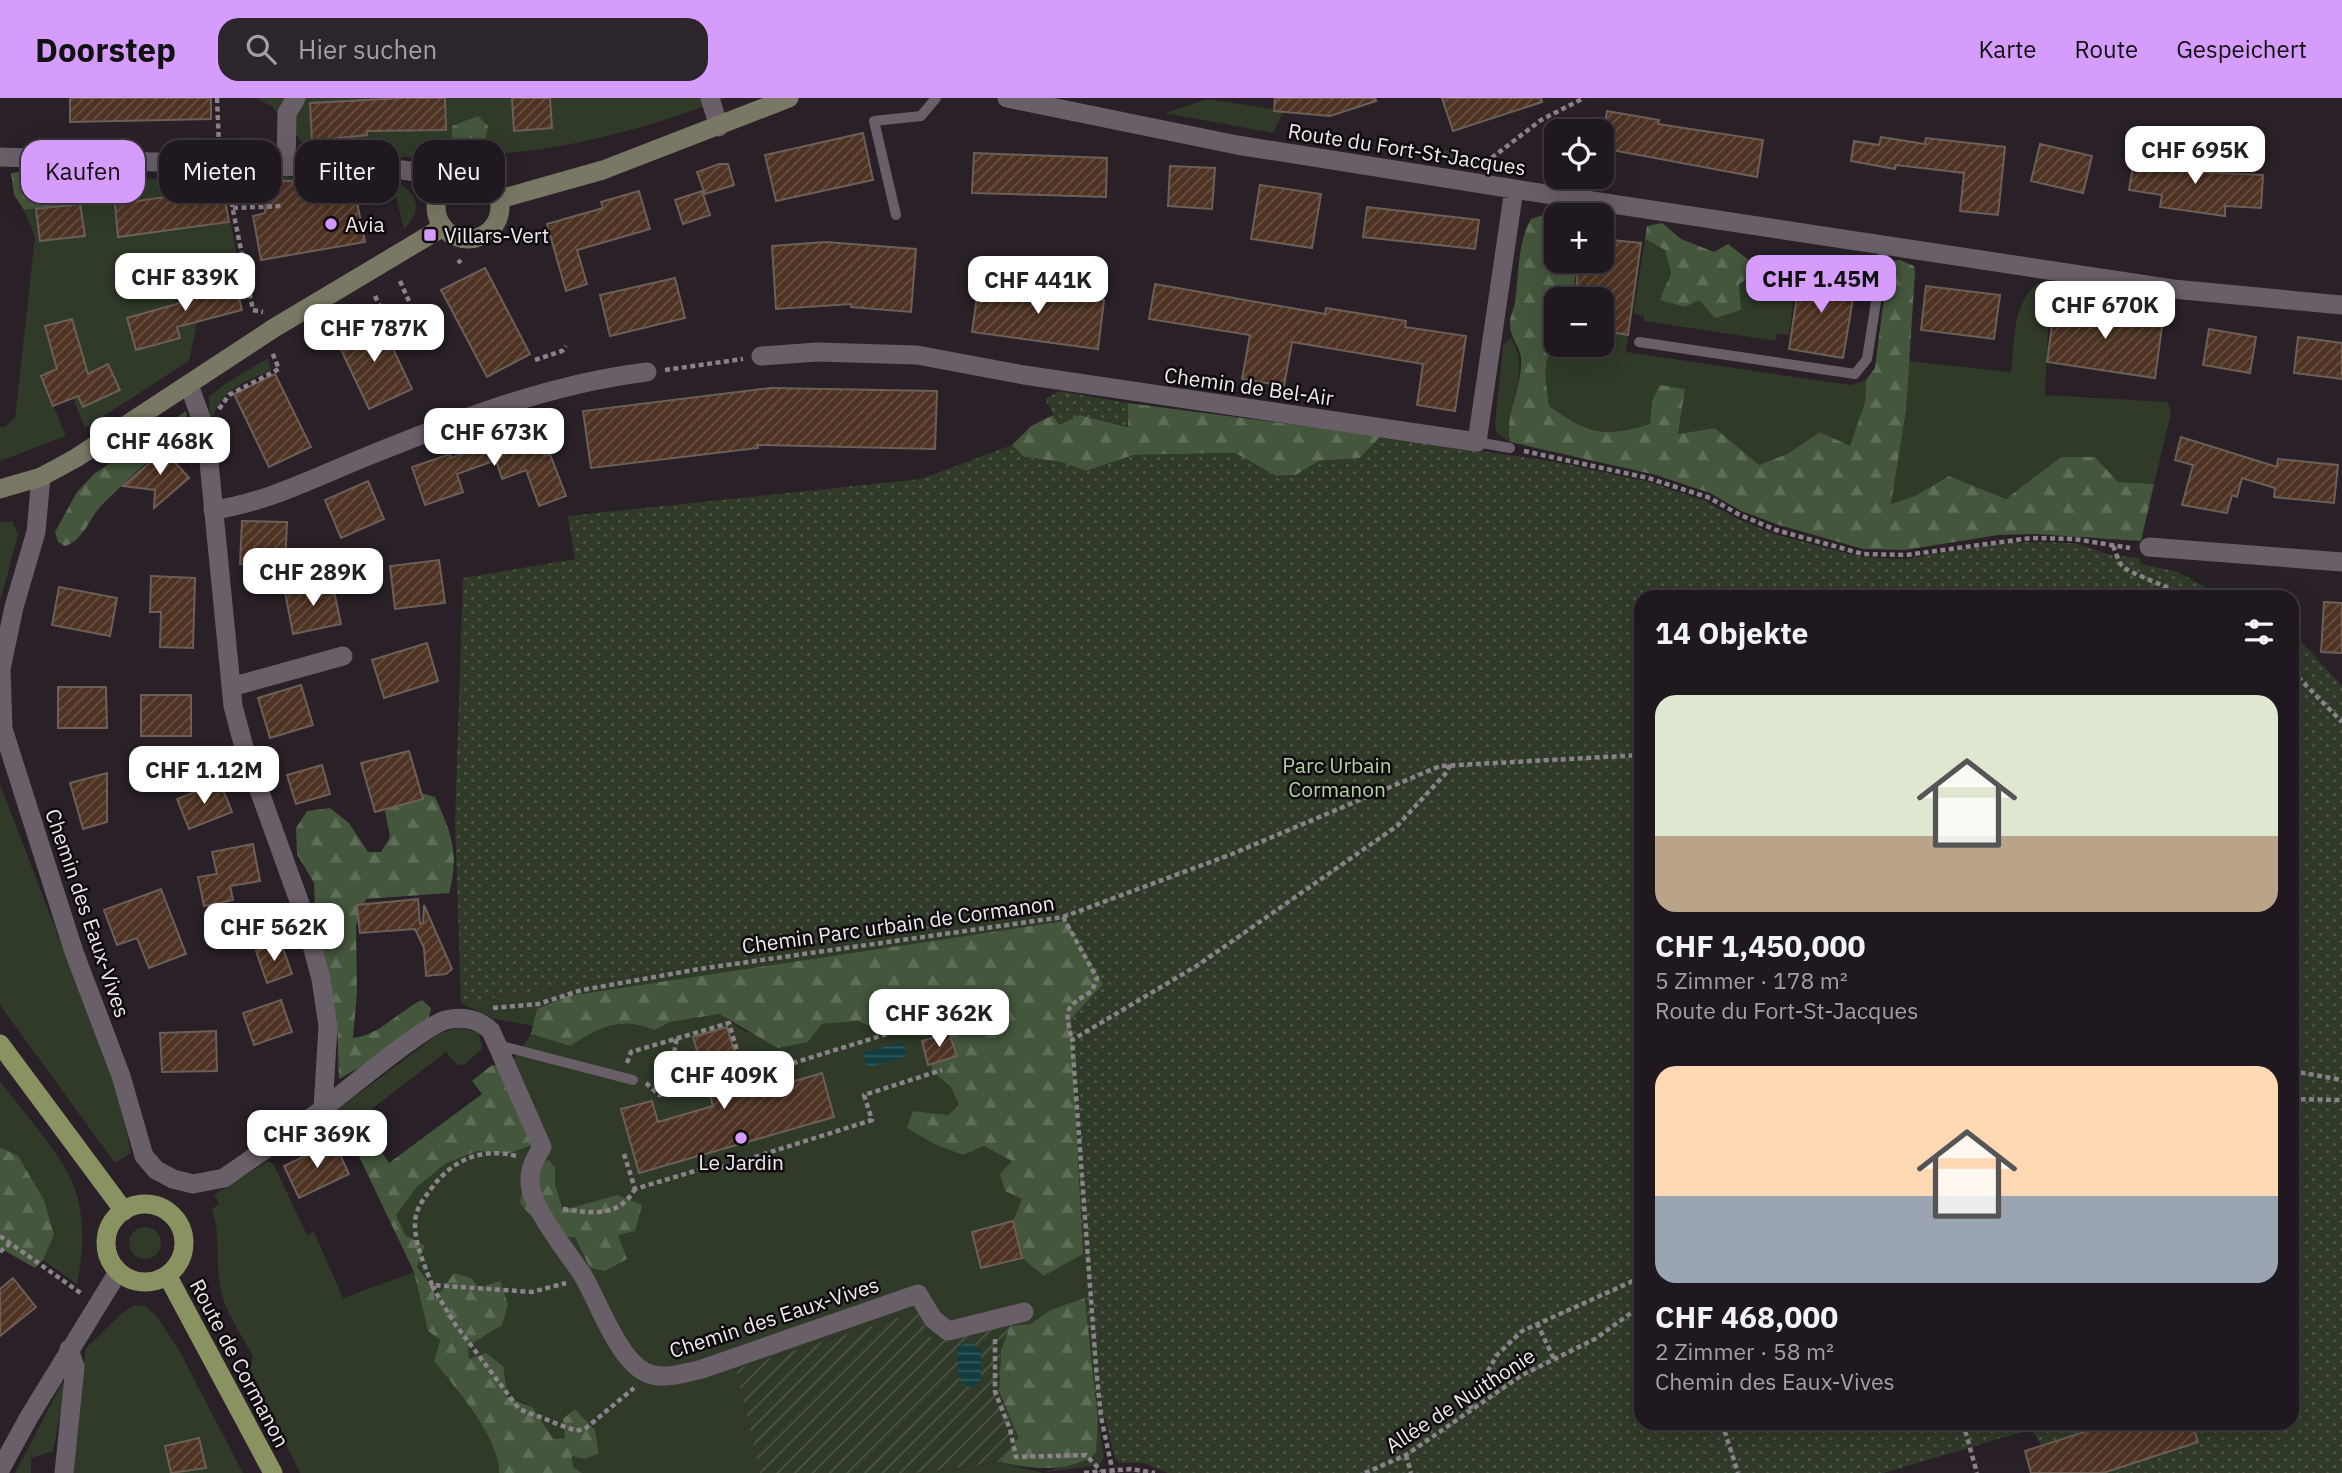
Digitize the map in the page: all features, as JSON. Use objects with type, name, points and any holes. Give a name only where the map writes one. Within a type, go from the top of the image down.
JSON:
[{"type":"main road","points":[[505,199],[593,173],[789,98]]},
{"type":"main road","points":[[436,203],[443,227],[461,238],[482,236],[498,221],[500,203]]},
{"type":"main road","points":[[0,489],[41,477],[76,458],[274,328],[443,227]]},
{"type":"main road","points":[[0,1044],[124,1211]]},
{"type":"main road","points":[[139,1205],[152,1205],[167,1212],[177,1221],[184,1244],[181,1257],[167,1275],[155,1281],[138,1282],[118,1272],[109,1259],[106,1243],[114,1220],[124,1211],[139,1205]]},
{"type":"main road","name":"Route de Cormanon","points":[[167,1275],[273,1473]]},
{"type":"street","points":[[286,167],[287,113],[296,98]]},
{"type":"street","points":[[710,98],[719,127]]},
{"type":"street","name":"Route du Fort-St-Jacques","points":[[1007,98],[1237,145],[1514,189],[2173,289],[2342,305]]},
{"type":"street","points":[[0,156],[413,172]]},
{"type":"street","points":[[1477,442],[1514,189]]},
{"type":"street","name":"Chemin de Bel-Air","points":[[761,356],[817,352],[917,355],[1037,377],[1477,442]]},
{"type":"street","points":[[213,510],[243,506],[379,452],[552,389],[646,372]]},
{"type":"street","points":[[189,384],[203,422],[231,687],[244,751],[303,912],[321,979],[328,1026],[323,1108]]},
{"type":"street","name":"Chemin des Eaux-Vives","points":[[41,477],[36,532],[14,607],[1,669],[3,729],[74,952],[121,1076],[144,1157],[156,1170],[173,1179],[192,1184],[224,1178],[436,1024],[446,1020],[475,1021],[491,1031],[542,1147],[534,1160],[529,1183],[542,1212],[582,1275],[617,1339],[634,1364],[646,1373],[668,1376],[702,1369],[918,1294],[933,1320],[948,1331],[1024,1312]]},
{"type":"street","points":[[2149,547],[2342,562]]},
{"type":"street","points":[[231,687],[343,656]]},
{"type":"street","points":[[0,1470],[69,1349],[118,1272]]},
{"type":"street","points":[[64,1473],[75,1367],[69,1349]]},
{"type":"lane","points":[[896,215],[874,121],[921,116],[936,98]]},
{"type":"lane","points":[[1639,342],[1855,374],[1867,359],[1885,244]]},
{"type":"lane","points":[[1477,442],[1510,448]]},
{"type":"lane","points":[[497,1044],[628,1079]]},
{"type":"path","points":[[217,98],[219,140]]},
{"type":"path","points":[[1480,169],[1542,120],[1584,98]]},
{"type":"path","points":[[232,203],[253,310],[266,316]]},
{"type":"path","points":[[233,208],[244,205],[282,206]]},
{"type":"path","points":[[400,281],[419,324]]},
{"type":"path","points":[[374,296],[399,345],[393,348]]},
{"type":"path","points":[[535,360],[562,351],[566,346]]},
{"type":"path","points":[[203,422],[216,417],[229,395],[279,369],[271,350]]},
{"type":"path","points":[[646,372],[761,356]]},
{"type":"path","points":[[1510,448],[1648,478],[1710,498],[1738,514],[1776,530],[1863,554],[1906,555],[2031,538],[2074,539],[2113,546],[2149,547]]},
{"type":"path","points":[[2113,546],[2122,566],[2131,573],[2161,582],[2175,590]]},
{"type":"path","points":[[2299,678],[2342,722]]},
{"type":"path","name":"Chemin Parc urbain de Cormanon","points":[[475,1021],[495,1007],[538,1004],[582,990],[673,973],[1063,917],[1232,855],[1403,783],[1425,771],[1450,765],[1634,755]]},
{"type":"path","points":[[1072,1040],[1198,965],[1397,825],[1447,772],[1450,765]]},
{"type":"path","points":[[1063,917],[1097,978],[1093,991],[1068,1006],[1066,1013],[1072,1040],[1096,1367],[1113,1472]]},
{"type":"path","points":[[702,1083],[659,1095],[649,1084],[628,1079],[631,1052],[729,1023],[745,1078],[932,1020]]},
{"type":"path","points":[[677,1038],[673,1063],[679,1078],[678,1090]]},
{"type":"path","points":[[542,1212],[557,1208],[587,1212],[614,1210],[627,1203],[635,1189],[715,1165],[723,1167],[872,1120],[864,1095],[942,1070]]},
{"type":"path","points":[[2299,1072],[2341,1078]]},
{"type":"path","points":[[2299,1099],[2342,1100]]},
{"type":"path","points":[[534,1160],[506,1153],[481,1153],[457,1161],[437,1180],[418,1207],[415,1224],[432,1285],[455,1324],[519,1409],[576,1432],[586,1428],[640,1382],[646,1373]]},
{"type":"path","points":[[624,1154],[635,1189]]},
{"type":"path","points":[[0,1236],[79,1291],[94,1308]]},
{"type":"path","points":[[0,1252],[9,1244]]},
{"type":"path","points":[[432,1285],[532,1292],[554,1289],[582,1275]]},
{"type":"path","points":[[1471,1409],[1470,1402],[1497,1355],[1522,1331],[1634,1281]]},
{"type":"path","name":"Allée de Nuithonie","points":[[1365,1473],[1405,1455],[1522,1375],[1595,1339],[1634,1311]]},
{"type":"path","points":[[1537,1323],[1554,1359]]},
{"type":"path","points":[[984,1335],[995,1337],[995,1392],[1010,1429],[1016,1457],[1086,1455],[1101,1471]]},
{"type":"path","points":[[1724,1430],[1738,1473]]},
{"type":"path","points":[[1965,1430],[1978,1473]]},
{"type":"path","points":[[1405,1455],[1411,1473]]},
{"type":"path","points":[[1084,1473],[1155,1473]]},
{"type":"green space","points":[[254,98],[726,98],[637,128],[576,143],[505,153],[505,140],[485,140],[487,126],[458,140],[413,140],[413,157],[402,157],[399,157],[399,140],[300,140],[272,106]]},
{"type":"green space","points":[[1208,99],[1284,111],[1273,133],[1165,113]]},
{"type":"green space","points":[[478,116],[488,126],[486,140],[452,140],[452,126]]},
{"type":"green space","points":[[1401,149],[1460,151],[1463,158],[1479,161],[1478,165],[1401,153]]},
{"type":"green space","points":[[21,172],[21,203],[79,203],[24,210],[14,195],[11,173]]},
{"type":"green space","points":[[281,177],[295,178],[295,181],[281,181]]},
{"type":"green space","points":[[145,179],[159,179],[159,203],[227,203],[241,277],[242,310],[197,322],[189,361],[85,428],[61,368],[41,376],[66,436],[0,461],[0,427],[5,427],[15,418],[35,237],[24,210],[79,203],[145,203]]},
{"type":"green space","points":[[399,184],[409,191],[413,203],[416,203],[414,215],[404,229],[398,203]]},
{"type":"green space","points":[[1544,215],[1544,273],[1576,273],[1574,287],[1544,287],[1544,357],[1548,357],[1546,382],[1549,406],[1575,423],[1608,432],[1650,424],[1652,401],[1660,385],[1685,389],[1678,434],[1715,428],[1759,465],[1787,454],[1820,432],[1850,446],[1865,402],[1866,380],[1875,368],[1887,274],[1891,261],[1900,260],[1914,266],[1915,273],[1906,411],[1891,504],[1915,496],[1949,476],[2006,499],[2061,457],[2095,457],[2118,482],[2154,484],[2141,541],[2034,534],[1998,535],[1905,550],[1863,549],[1779,525],[1741,511],[1710,493],[1656,475],[1510,442],[1509,420],[1519,380],[1521,358],[1510,323],[1521,249],[1531,219]]},
{"type":"green space","points":[[1662,223],[1681,239],[1714,252],[1728,244],[1750,261],[1781,263],[1782,279],[1751,276],[1739,284],[1741,310],[1715,318],[1699,300],[1685,307],[1660,300],[1671,273],[1665,250],[1645,239],[1647,226]]},
{"type":"green space","points":[[1645,239],[1665,250],[1671,273],[1666,283],[1699,300],[1739,284],[1751,276],[1782,279],[1781,263],[1798,266],[1789,335],[1777,334],[1776,341],[1644,321],[1644,316],[1633,314]]},
{"type":"green space","points":[[2038,283],[2050,286],[2045,395],[2168,402],[2171,413],[2154,484],[2118,482],[2095,457],[2028,485],[2005,499],[1949,476],[1915,496],[1891,504],[1906,411],[1908,361],[2011,372],[2019,312],[2023,301]]},
{"type":"green space","points":[[1614,332],[1628,335],[1626,352],[1850,385],[1866,380],[1865,402],[1850,447],[1820,432],[1787,454],[1759,465],[1715,428],[1678,434],[1685,389],[1652,401],[1650,424],[1608,432],[1575,423],[1549,406],[1548,357],[1614,357]]},
{"type":"green space","points":[[1511,338],[1517,352],[1519,378],[1510,415],[1510,442],[1497,433],[1495,424],[1503,345]]},
{"type":"green space","points":[[268,358],[271,370],[229,392],[214,415],[210,416],[209,397]]},
{"type":"green space","points":[[1060,391],[1128,403],[1128,427],[1080,415],[1059,425],[1045,399]]},
{"type":"green space","points":[[1128,403],[1381,436],[1360,458],[1319,461],[1296,475],[1276,476],[1235,453],[1134,455],[1086,471],[1061,462],[1024,457],[1012,445],[1031,426],[1053,415],[1059,424],[1080,415],[1127,427]]},
{"type":"green space","points":[[186,411],[188,429],[111,496],[77,539],[65,546],[58,542],[55,532],[77,492],[94,474]]},
{"type":"green space","name":"Parc Urbain Cormanon","points":[[1381,436],[1557,462],[1649,482],[1705,501],[1774,534],[1862,557],[1904,559],[2002,543],[2075,543],[2111,555],[2139,558],[2141,564],[2178,572],[2210,590],[1634,590],[1634,1430],[2029,1430],[1884,1473],[1168,1473],[1143,1463],[1119,1463],[1114,1456],[1105,1418],[1098,1419],[1085,1298],[1071,1019],[1103,984],[1059,908],[461,1003],[455,823],[463,578],[575,559],[568,516],[921,479],[1012,445],[1024,457],[1061,462],[1086,471],[1134,455],[1235,453],[1276,476],[1296,475],[1319,461],[1360,458]]},
{"type":"green space","points":[[0,522],[13,522],[18,535],[0,602]]},
{"type":"green space","name":"Parc Urbain Cormanon","points":[[2299,639],[2342,686],[2342,1473],[2056,1473],[2033,1430],[2299,1430]]},
{"type":"green space","points":[[0,784],[119,1095],[131,1153],[115,1163],[0,1005]]},
{"type":"green space","points":[[421,793],[435,797],[449,832],[454,866],[449,893],[366,899],[356,926],[357,992],[353,1038],[371,1033],[422,1000],[431,1008],[428,1021],[369,1062],[339,1079],[337,1021],[324,954],[316,936],[314,883],[297,854],[296,828],[307,811],[330,808],[349,823],[368,852],[381,852],[390,837],[385,810],[422,799]]},
{"type":"green space","points":[[1377,818],[1083,1181],[1083,1254],[1044,1276],[1022,1258],[1013,1221],[1022,1199],[1005,1191],[1000,1174],[1012,1161],[984,1146],[963,1155],[936,1145],[907,1128],[913,1111],[948,1115],[959,1105],[951,1087],[931,1070],[935,1052],[947,1034],[936,1018],[906,1012],[876,1029],[858,1021],[822,1024],[808,1042],[778,1048],[719,1014],[670,1022],[655,1030],[630,1024],[610,1026],[570,1046],[531,1034],[537,1009],[567,996],[1071,920]]},
{"type":"green space","points":[[1059,908],[1071,920],[567,996],[538,1009],[534,1026],[494,1019],[461,1003]]},
{"type":"green space","points":[[906,1012],[936,1018],[948,1049],[952,1083],[959,1105],[948,1115],[913,1111],[936,1145],[963,1155],[984,1146],[1013,1161],[1044,1276],[1083,1254],[1085,1298],[1050,1310],[1031,1324],[930,1337],[919,1311],[736,1369],[760,1473],[582,1473],[573,1467],[572,1455],[584,1459],[599,1454],[595,1430],[581,1415],[568,1415],[563,1419],[565,1438],[553,1439],[525,1403],[504,1395],[469,1359],[467,1346],[499,1327],[489,1285],[479,1288],[447,1286],[434,1301],[434,1290],[417,1267],[425,1247],[405,1235],[395,1215],[431,1174],[454,1158],[479,1151],[507,1154],[509,1066],[531,1034],[570,1046],[610,1026],[630,1024],[655,1030],[670,1022],[719,1014],[746,1032],[808,1042],[822,1024],[858,1021],[876,1029]],"holes":[[[555,1167],[555,1184],[563,1210],[617,1195],[618,1235],[575,1236],[524,1178]]]},
{"type":"green space","points":[[458,1027],[479,1033],[482,1049],[465,1064],[457,1065],[446,1052],[360,1118],[378,1147],[356,1150],[337,1110],[437,1035]]},
{"type":"green space","points":[[492,1065],[509,1066],[535,1144],[507,1154],[477,1151],[446,1163],[417,1187],[396,1215],[405,1235],[425,1246],[417,1267],[434,1290],[435,1300],[454,1273],[471,1278],[479,1288],[500,1281],[508,1305],[502,1325],[468,1346],[469,1359],[486,1353],[503,1366],[506,1386],[504,1395],[533,1408],[553,1439],[565,1438],[563,1419],[575,1409],[595,1430],[599,1454],[584,1459],[572,1456],[573,1467],[582,1473],[499,1473],[497,1459],[484,1429],[434,1361],[440,1340],[428,1331],[414,1272],[356,1150],[378,1147],[389,1163],[482,1094],[472,1081]]},
{"type":"green space","points":[[0,1081],[56,1154],[75,1189],[82,1230],[77,1284],[43,1260],[54,1235],[18,1156],[0,1147]]},
{"type":"green space","points":[[0,1147],[18,1156],[44,1200],[54,1235],[43,1260],[35,1268],[0,1248]]},
{"type":"green space","points":[[549,1160],[555,1167],[555,1184],[563,1210],[617,1195],[642,1205],[635,1231],[618,1235],[627,1259],[605,1271],[590,1268],[575,1237],[550,1232],[520,1203],[527,1176],[535,1166]]},
{"type":"green space","points":[[268,1161],[274,1165],[307,1235],[314,1232],[343,1298],[414,1272],[428,1331],[440,1340],[434,1361],[484,1430],[492,1445],[499,1473],[300,1473],[250,1369],[253,1356],[222,1295],[212,1209],[219,1204],[214,1195]]},
{"type":"green space","points":[[145,1227],[156,1232],[161,1243],[156,1254],[145,1259],[134,1254],[129,1243],[134,1232]]},
{"type":"green space","points":[[1085,1298],[1098,1419],[1096,1453],[1063,1467],[1038,1468],[1001,1462],[1018,1437],[999,1391],[1001,1350],[1010,1326],[1031,1324],[1050,1310]]},
{"type":"green space","points":[[135,1305],[146,1307],[156,1315],[179,1350],[243,1473],[67,1473],[86,1348],[122,1313]]},
{"type":"green space","points":[[919,1311],[930,1337],[1010,1326],[1001,1350],[999,1391],[1018,1438],[1001,1462],[915,1473],[760,1473],[736,1369]]},
{"type":"green space","points":[[62,1383],[66,1385],[53,1451],[31,1458],[31,1473],[15,1473]]},
{"type":"green space","points":[[1098,1419],[1104,1457],[1100,1465],[1044,1473],[1096,1453]]},
{"type":"green space","points":[[1001,1462],[1041,1473],[915,1473]]},
{"type":"water","points":[[903,1042],[907,1056],[868,1068],[863,1053]]},
{"type":"water","points":[[969,1342],[981,1350],[981,1379],[972,1388],[959,1381],[957,1348]]},
{"type":"building","points":[[70,98],[211,98],[211,119],[70,122]]},
{"type":"building","points":[[445,98],[446,130],[367,131],[367,135],[312,140],[310,103]]},
{"type":"building","points":[[512,98],[550,98],[552,128],[514,131]]},
{"type":"building","points":[[1275,98],[1375,98],[1376,101],[1330,116],[1274,111]]},
{"type":"building","points":[[1442,98],[1541,98],[1542,102],[1453,131]]},
{"type":"building","points":[[1607,111],[1659,120],[1658,124],[1763,140],[1757,177],[1614,150],[1614,119],[1606,119]]},
{"type":"building","points":[[863,133],[873,180],[776,201],[765,155]]},
{"type":"building","points":[[1881,137],[1925,144],[1926,138],[2005,147],[1998,215],[1960,211],[1964,173],[1896,165],[1895,169],[1851,161],[1854,141],[1879,145]]},
{"type":"building","points":[[2040,144],[2092,156],[2083,193],[2031,181]]},
{"type":"building","points":[[974,153],[1107,158],[1106,197],[972,193]]},
{"type":"building","points":[[2135,155],[2163,160],[2164,155],[2186,159],[2184,171],[2263,175],[2261,208],[2225,206],[2225,216],[2160,207],[2162,195],[2129,190]]},
{"type":"building","points":[[719,164],[728,164],[734,185],[705,194],[697,172]]},
{"type":"building","points":[[1170,166],[1215,168],[1212,209],[1168,206]]},
{"type":"building","points":[[281,181],[295,181],[295,203],[357,203],[365,242],[261,260],[253,216],[265,213],[266,203],[281,203]]},
{"type":"building","points":[[1260,185],[1321,194],[1312,248],[1251,239]]},
{"type":"building","points":[[639,191],[650,229],[577,250],[587,284],[566,291],[547,224],[603,208],[601,202]]},
{"type":"building","points":[[702,191],[710,215],[683,224],[675,200]]},
{"type":"building","points":[[159,198],[159,203],[226,203],[229,222],[118,237],[115,204],[145,203],[145,200]]},
{"type":"building","points":[[80,204],[85,236],[40,241],[36,209]]},
{"type":"building","points":[[1367,207],[1479,220],[1475,249],[1363,237]]},
{"type":"building","points":[[1614,240],[1641,243],[1628,335],[1614,332],[1614,287],[1576,287],[1578,273],[1614,273]]},
{"type":"building","points":[[826,242],[916,249],[911,312],[851,307],[851,304],[776,309],[772,246]]},
{"type":"building","points":[[485,268],[530,354],[487,377],[441,290]]},
{"type":"building","points":[[1801,270],[1830,275],[1829,282],[1855,287],[1843,358],[1789,349]]},
{"type":"building","points":[[233,275],[242,310],[177,327],[180,338],[136,350],[127,318],[191,300],[187,288]]},
{"type":"building","points":[[675,278],[685,318],[610,336],[600,295]]},
{"type":"building","points":[[979,283],[1104,300],[1098,349],[972,332]]},
{"type":"building","points":[[1155,284],[1325,314],[1326,308],[1406,321],[1405,327],[1466,336],[1455,411],[1417,405],[1423,364],[1292,342],[1284,386],[1242,379],[1250,335],[1149,319]]},
{"type":"building","points":[[1926,286],[2000,295],[1994,339],[1921,330]]},
{"type":"building","points":[[2055,304],[2163,319],[2155,378],[2047,362]]},
{"type":"building","points":[[72,319],[88,374],[108,364],[120,390],[83,407],[78,396],[53,406],[41,376],[57,369],[45,326]]},
{"type":"building","points":[[379,319],[412,389],[369,409],[336,339]]},
{"type":"building","points":[[2209,329],[2256,337],[2250,373],[2203,365]]},
{"type":"building","points":[[2298,337],[2342,343],[2342,379],[2294,373]]},
{"type":"building","points":[[275,374],[311,447],[269,467],[234,394]]},
{"type":"building","points":[[771,388],[937,391],[935,449],[757,445],[758,448],[591,468],[583,411]]},
{"type":"building","points":[[534,425],[545,456],[550,454],[566,496],[539,506],[526,470],[502,479],[496,460],[457,474],[463,492],[425,505],[412,467],[450,454],[451,458]]},
{"type":"building","points":[[2181,437],[2277,467],[2278,459],[2338,465],[2334,503],[2274,497],[2275,488],[2242,478],[2237,497],[2232,495],[2227,513],[2182,505],[2193,465],[2175,460]]},
{"type":"building","points":[[164,450],[189,478],[154,508],[155,490],[123,486]]},
{"type":"building","points":[[368,481],[384,519],[341,538],[325,500]]},
{"type":"building","points":[[242,521],[287,522],[285,565],[240,564]]},
{"type":"building","points":[[439,560],[445,603],[395,609],[390,566]]},
{"type":"building","points":[[151,576],[195,578],[193,648],[160,647],[161,612],[150,612]]},
{"type":"building","points":[[332,582],[341,624],[293,634],[285,592]]},
{"type":"building","points":[[59,587],[117,598],[110,636],[52,625]]},
{"type":"building","points":[[2324,602],[2342,603],[2342,653],[2321,652]]},
{"type":"building","points":[[427,643],[438,681],[384,698],[372,660]]},
{"type":"building","points":[[301,685],[313,725],[270,738],[258,698]]},
{"type":"building","points":[[58,687],[106,687],[107,728],[58,728]]},
{"type":"building","points":[[141,695],[191,695],[191,736],[141,736]]},
{"type":"building","points":[[409,751],[423,799],[375,812],[361,763]]},
{"type":"building","points":[[322,765],[330,794],[296,804],[287,775]]},
{"type":"building","points":[[107,773],[107,822],[83,829],[70,783]]},
{"type":"building","points":[[220,782],[232,812],[189,829],[177,799]]},
{"type":"building","points":[[253,844],[260,881],[230,886],[233,900],[204,906],[198,877],[217,874],[212,852]]},
{"type":"building","points":[[161,889],[186,954],[149,968],[137,938],[117,945],[104,910]]},
{"type":"building","points":[[418,899],[420,924],[423,923],[424,905],[452,969],[446,974],[426,976],[424,948],[415,929],[360,933],[357,905]]},
{"type":"building","points":[[281,943],[292,974],[267,983],[256,951]]},
{"type":"building","points":[[281,1000],[292,1032],[254,1045],[243,1013]]},
{"type":"building","points":[[727,1027],[747,1095],[822,1073],[834,1117],[639,1173],[621,1109],[652,1101],[658,1122],[713,1106],[693,1037]]},
{"type":"building","points":[[216,1031],[217,1071],[162,1072],[160,1033]]},
{"type":"building","points":[[949,1033],[957,1056],[928,1065],[922,1041]]},
{"type":"building","points":[[334,1142],[349,1174],[299,1198],[284,1166]]},
{"type":"building","points":[[1013,1221],[1022,1258],[981,1268],[972,1232]]},
{"type":"building","points":[[13,1278],[36,1307],[0,1336],[0,1289]]},
{"type":"building","points":[[2090,1430],[2194,1430],[2198,1442],[2103,1473],[2031,1473],[2025,1451]]},
{"type":"building","points":[[199,1438],[206,1468],[171,1473],[165,1446]]},
{"type":"place","name":"Avia","points":[[331,224]]},
{"type":"place","name":"Villars-Vert","points":[[430,235]]},
{"type":"place","name":"Le Jardin","points":[[741,1138]]}]
